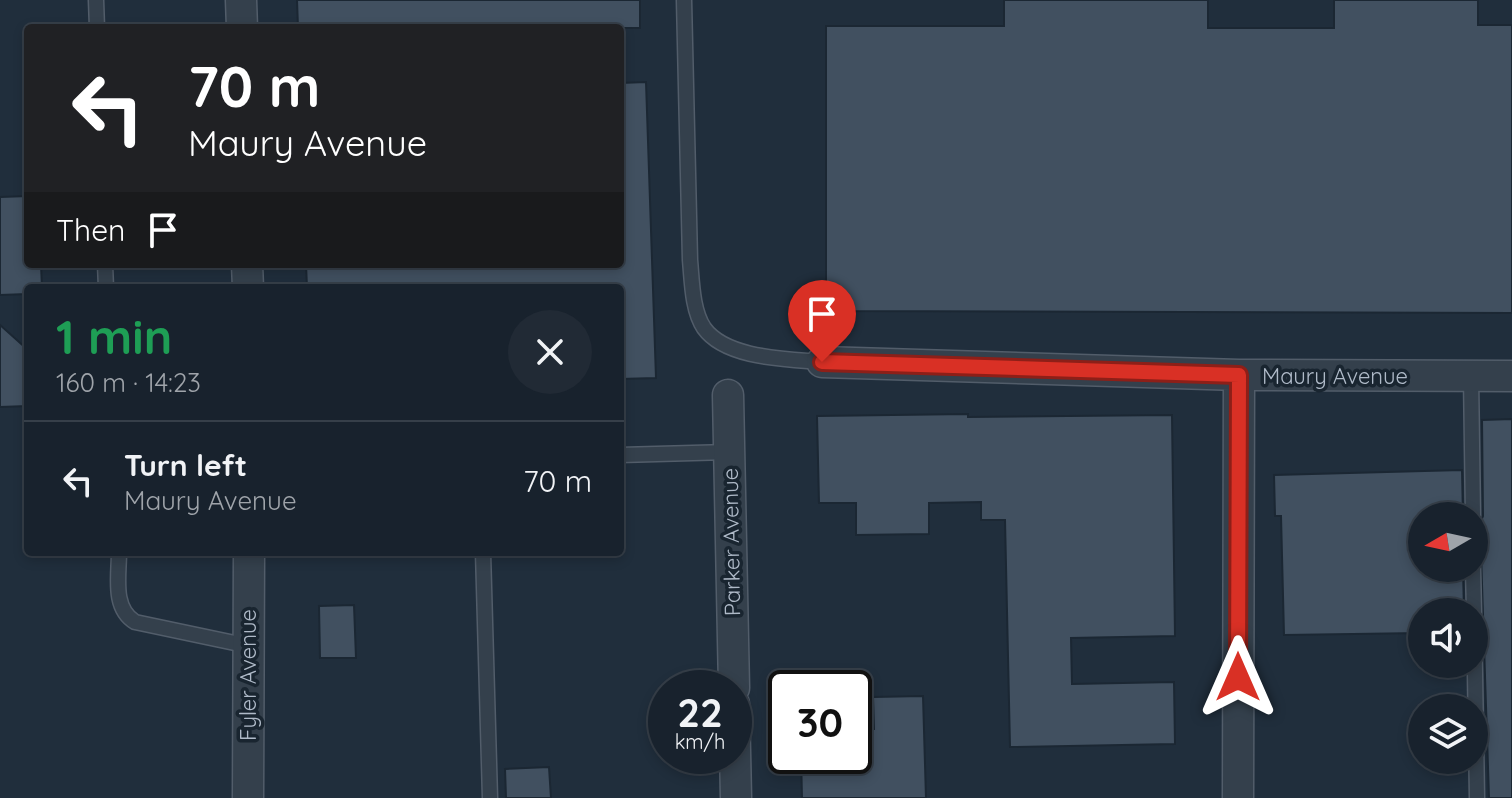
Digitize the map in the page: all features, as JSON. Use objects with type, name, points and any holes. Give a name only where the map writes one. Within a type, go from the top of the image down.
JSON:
[{"type":"street","points":[[241,0],[242,24]]},
{"type":"street","name":"Maury Avenue","points":[[822,362],[1239,375],[1512,376]]},
{"type":"street","points":[[1238,798],[1239,375]]},
{"type":"street","name":"Parker Avenue","points":[[728,395],[734,670]]},
{"type":"street","name":"Fyler Avenue","points":[[248,798],[249,556]]},
{"type":"street","points":[[735,774],[736,798]]},
{"type":"lane","points":[[96,0],[97,24]]},
{"type":"lane","points":[[684,0],[690,260],[695,301],[703,327],[720,343],[743,352],[822,362]]},
{"type":"lane","points":[[1471,376],[1473,502]]},
{"type":"lane","points":[[624,455],[729,452]]},
{"type":"lane","points":[[119,556],[119,596],[126,616],[135,622],[249,646]]},
{"type":"lane","points":[[483,556],[490,798]]},
{"type":"lane","points":[[1475,678],[1477,798]]},
{"type":"building","points":[[297,0],[640,0],[640,28],[624,28],[624,24],[298,24]]},
{"type":"building","points":[[1004,0],[1208,0],[1208,28],[1334,28],[1334,0],[1478,0],[1478,25],[1512,25],[1512,313],[826,311],[826,26],[1004,26]]},
{"type":"building","points":[[646,82],[656,378],[624,379],[624,284],[307,284],[306,268],[624,268],[624,83]]},
{"type":"building","points":[[24,196],[24,268],[41,268],[42,284],[24,284],[24,294],[0,295],[0,197]]},
{"type":"building","points":[[0,325],[24,346],[24,406],[0,407]]},
{"type":"building","points":[[968,414],[968,417],[1172,415],[1175,636],[1071,638],[1072,684],[1174,682],[1175,744],[1010,747],[1005,520],[981,520],[981,502],[929,503],[929,534],[856,535],[856,503],[819,503],[817,416]]},
{"type":"building","points":[[1512,419],[1512,798],[1489,798],[1488,694],[1485,678],[1488,678],[1488,598],[1482,598],[1482,582],[1488,582],[1488,502],[1483,502],[1482,420]]},
{"type":"building","points":[[1462,470],[1463,502],[1408,502],[1408,582],[1463,582],[1464,598],[1408,598],[1408,633],[1284,635],[1281,516],[1275,516],[1274,475]]},
{"type":"building","points":[[354,605],[356,658],[320,658],[319,606]]},
{"type":"building","points":[[923,696],[926,798],[802,798],[801,774],[872,774],[873,697]]},
{"type":"building","points":[[549,767],[551,798],[506,798],[505,769]]},
{"type":"route","points":[[822,362],[1239,375],[1238,677]]}]
